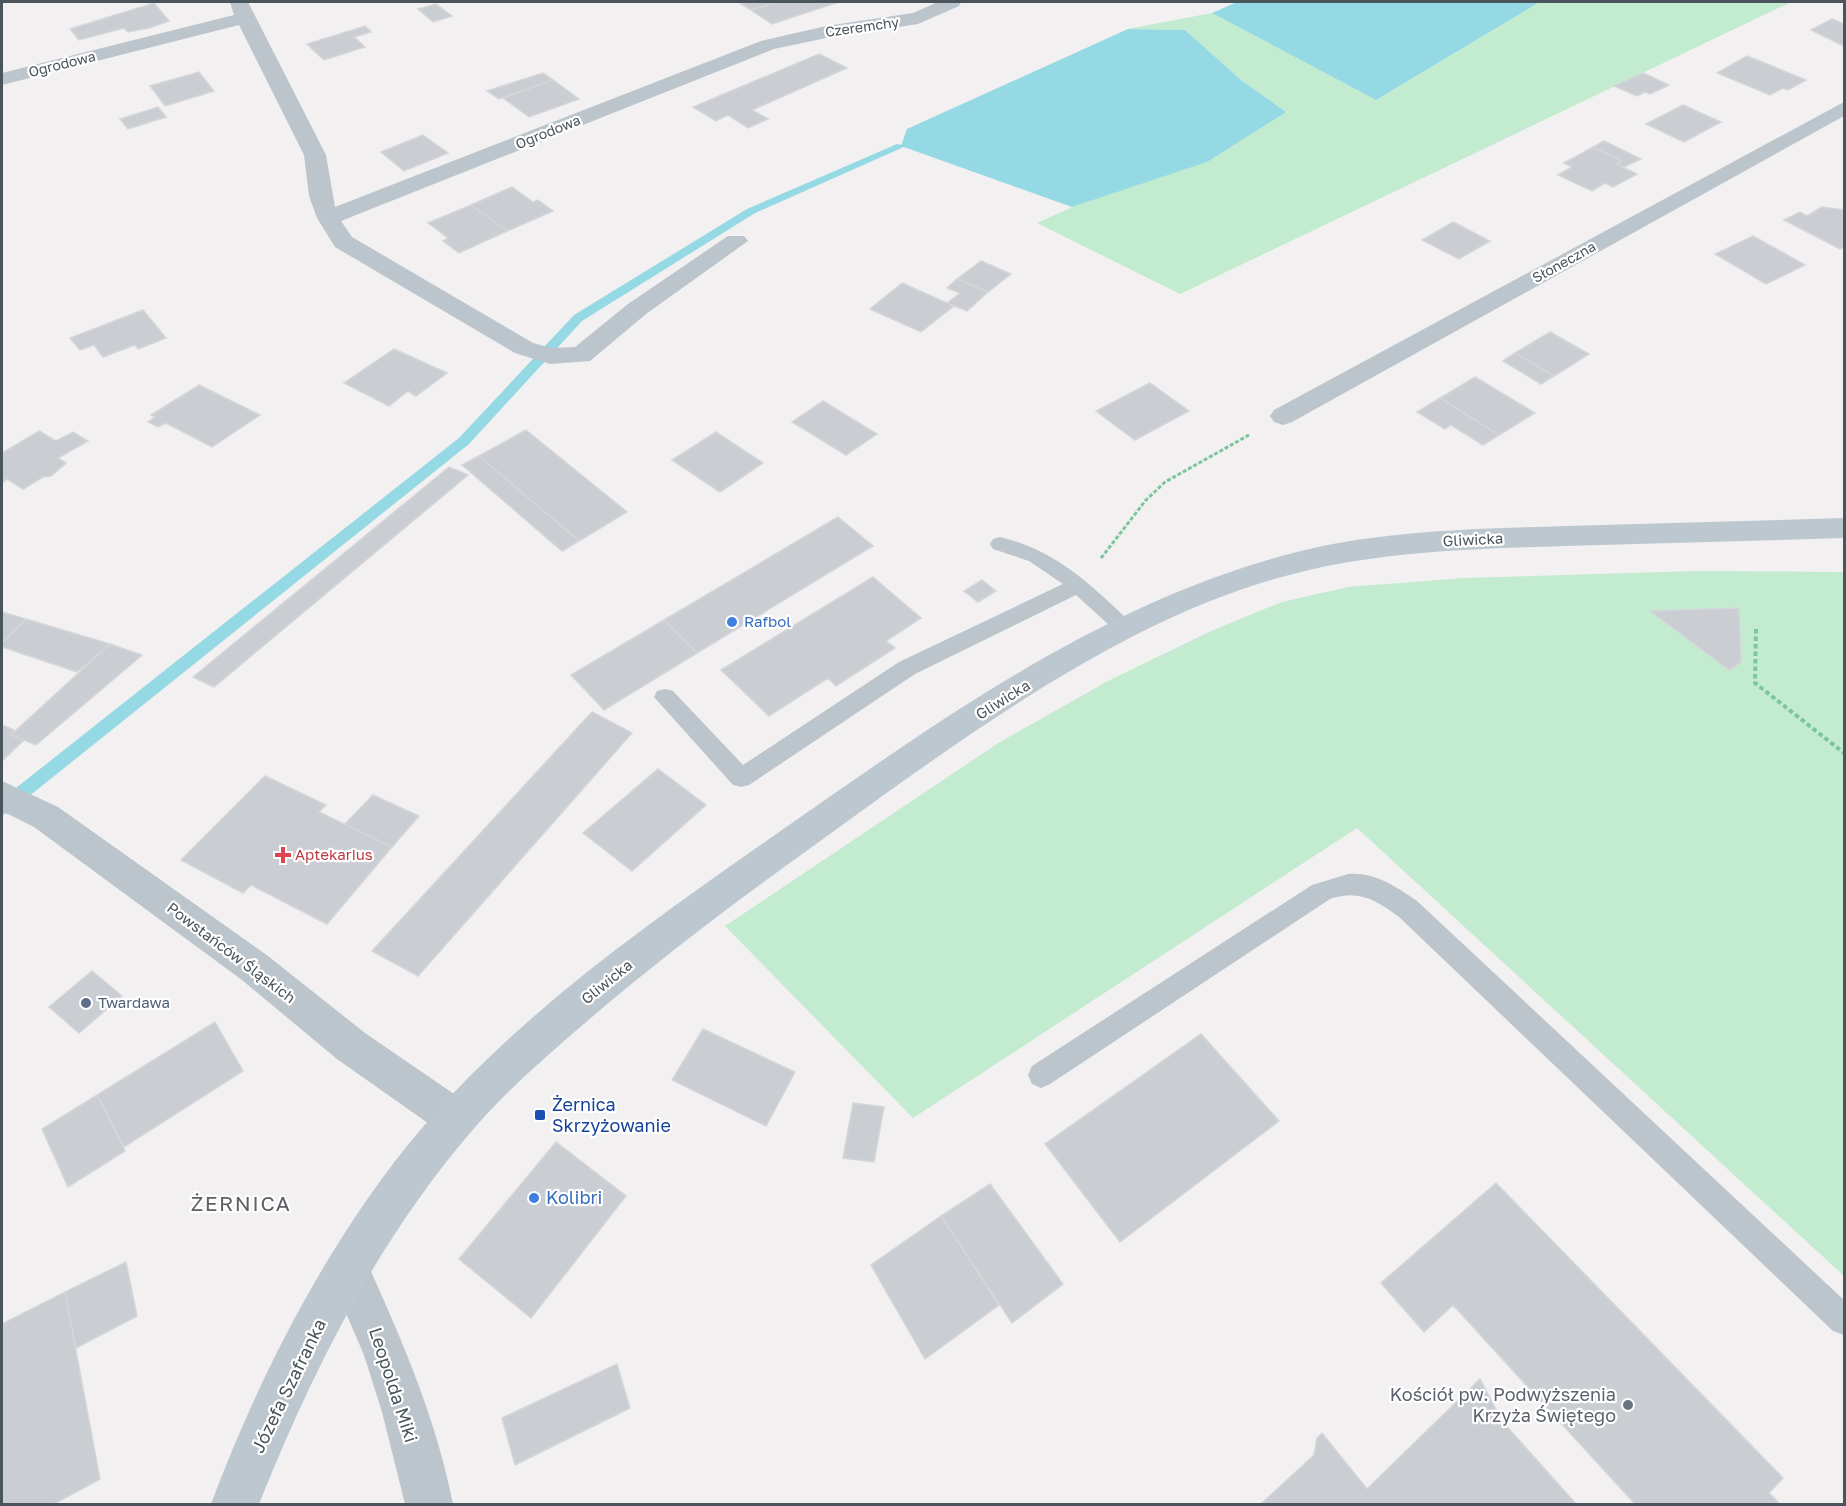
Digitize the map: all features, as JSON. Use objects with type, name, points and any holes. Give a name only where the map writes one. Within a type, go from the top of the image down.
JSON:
[{"type":"street","name":"Czeremchy","points":[[768,45],[826,32],[918,18],[952,2]]},
{"type":"street","name":"Ogrodowa","points":[[2,80],[242,10]]},
{"type":"street","points":[[242,10],[315,155],[320,196],[328,218],[343,242],[524,348],[550,356],[581,355],[637,309],[736,241]]},
{"type":"street","name":"Ogrodowa","points":[[328,218],[768,45]]},
{"type":"street","name":"Słoneczna","points":[[1283,416],[1845,108]]},
{"type":"street","name":"Gliwicka","points":[[348,1269],[406,1180],[456,1119],[537,1039],[709,902],[988,709],[1127,630],[1197,596],[1263,572],[1317,558],[1374,549],[1489,539],[1845,528]]},
{"type":"street","name":"Powstańców Śląskich","points":[[2,795],[46,817],[255,968],[351,1046],[456,1119]]},
{"type":"street","name":"Józefa Szafranka","points":[[235,1504],[303,1352],[348,1269]]},
{"type":"street","name":"Leopolda Miki","points":[[348,1269],[385,1352],[405,1412],[429,1504]]},
{"type":"lane","points":[[1000,544],[1016,546],[1041,557],[1127,630]]},
{"type":"lane","points":[[665,697],[741,778],[908,668],[1076,586]]},
{"type":"lane","points":[[1041,1075],[1321,892],[1344,883],[1365,884],[1408,909],[1845,1320]]},
{"type":"path","points":[[1116,542],[1146,500],[1165,482],[1283,416]]},
{"type":"path","points":[[1756,629],[1755,683],[1845,753]]},
{"type":"green space","points":[[1540,2],[1791,2],[1180,294],[1037,223],[1285,111],[1241,80],[1185,30],[1128,29],[1212,13],[1376,100]]},
{"type":"green space","points":[[1696,571],[1844,572],[1844,1276],[1357,828],[913,1118],[725,926],[1000,742],[1108,681],[1211,631],[1282,602],[1348,587],[1465,578]]},
{"type":"water","points":[[1237,2],[1540,2],[1376,100],[1212,13]]},
{"type":"water","points":[[1128,29],[1185,30],[1241,80],[1286,112],[1207,162],[1072,207],[901,146],[907,129]]},
{"type":"building","points":[[777,2],[751,10],[741,4]]},
{"type":"building","points":[[777,2],[839,2],[772,24],[751,10]]},
{"type":"building","points":[[154,3],[169,21],[149,28],[128,32],[124,28],[79,40],[70,29]]},
{"type":"building","points":[[436,4],[452,16],[433,22],[418,9]]},
{"type":"building","points":[[1832,19],[1844,24],[1844,46],[1811,30]]},
{"type":"building","points":[[365,26],[371,32],[354,37],[365,47],[324,60],[307,44]]},
{"type":"building","points":[[819,54],[847,68],[752,110],[768,119],[748,128],[728,115],[716,121],[693,107]]},
{"type":"building","points":[[1747,56],[1806,80],[1788,90],[1783,88],[1770,95],[1717,73]]},
{"type":"building","points":[[199,72],[214,91],[165,106],[150,86]]},
{"type":"building","points":[[543,73],[553,80],[499,99],[487,91]]},
{"type":"building","points":[[1643,73],[1669,85],[1650,94],[1645,92],[1637,96],[1614,86]]},
{"type":"building","points":[[553,80],[579,99],[529,117],[503,98]]},
{"type":"building","points":[[1683,105],[1721,122],[1684,142],[1646,124]]},
{"type":"building","points":[[158,107],[166,117],[128,129],[120,119]]},
{"type":"building","points":[[423,135],[448,153],[404,171],[381,152]]},
{"type":"building","points":[[1604,141],[1641,159],[1624,167],[1616,164],[1622,161],[1593,147]]},
{"type":"building","points":[[1593,147],[1622,161],[1616,164],[1637,174],[1613,187],[1605,183],[1592,191],[1558,175],[1572,167],[1564,163]]},
{"type":"building","points":[[512,187],[533,202],[538,200],[553,211],[507,231],[471,205]]},
{"type":"building","points":[[471,205],[507,231],[459,253],[443,241],[448,238],[428,223]]},
{"type":"building","points":[[1822,207],[1844,210],[1844,247],[1840,249],[1784,220],[1800,212],[1807,216]]},
{"type":"building","points":[[1453,222],[1490,241],[1459,259],[1422,240]]},
{"type":"building","points":[[1753,236],[1805,265],[1766,284],[1715,254]]},
{"type":"building","points":[[981,261],[1011,274],[988,292],[957,279]]},
{"type":"building","points":[[957,279],[988,292],[967,311],[947,303],[960,293],[947,288]]},
{"type":"building","points":[[902,283],[954,306],[921,332],[870,309]]},
{"type":"building","points":[[143,310],[166,338],[138,349],[135,345],[103,357],[94,345],[80,350],[70,338]]},
{"type":"building","points":[[1550,332],[1589,354],[1554,376],[1515,353]]},
{"type":"building","points":[[394,349],[447,373],[416,396],[408,391],[389,406],[344,383]]},
{"type":"building","points":[[1515,353],[1554,376],[1541,384],[1503,361]]},
{"type":"building","points":[[1475,377],[1535,413],[1499,435],[1440,398]]},
{"type":"building","points":[[1150,383],[1189,411],[1135,440],[1096,411]]},
{"type":"building","points":[[199,385],[260,415],[212,447],[166,423],[158,427],[148,422],[155,417],[151,415]]},
{"type":"building","points":[[1440,398],[1499,435],[1483,445],[1451,425],[1445,429],[1417,412]]},
{"type":"building","points":[[823,401],[877,434],[846,455],[792,422]]},
{"type":"building","points":[[526,430],[627,512],[579,541],[479,456]]},
{"type":"building","points":[[39,431],[56,441],[73,432],[88,441],[58,458],[66,463],[51,476],[43,477],[23,489],[7,479],[2,483],[2,453]]},
{"type":"building","points":[[716,432],[763,463],[720,492],[672,460]]},
{"type":"building","points":[[479,456],[579,541],[562,551],[462,465]]},
{"type":"building","points":[[449,467],[468,475],[214,687],[193,677]]},
{"type":"building","points":[[838,517],[873,546],[697,653],[664,620]]},
{"type":"building","points":[[873,577],[921,618],[886,641],[895,648],[836,686],[828,678],[769,716],[721,670]]},
{"type":"building","points":[[982,580],[996,591],[978,602],[964,591]]},
{"type":"building","points":[[1739,608],[1741,662],[1729,670],[1650,611]]},
{"type":"building","points":[[2,612],[26,619],[2,643]]},
{"type":"building","points":[[26,619],[110,644],[77,672],[2,647],[2,643]]},
{"type":"building","points":[[664,620],[697,653],[604,710],[571,675]]},
{"type":"building","points":[[110,644],[142,655],[36,745],[11,735]]},
{"type":"building","points":[[592,712],[632,733],[418,976],[372,951]]},
{"type":"building","points":[[2,725],[16,731],[11,735],[24,740],[2,761]]},
{"type":"building","points":[[658,769],[706,805],[632,871],[583,833]]},
{"type":"building","points":[[265,776],[326,805],[319,812],[392,847],[327,924],[251,885],[243,893],[181,860]]},
{"type":"building","points":[[373,795],[419,816],[392,847],[345,824]]},
{"type":"building","points":[[92,971],[122,996],[79,1033],[49,1007]]},
{"type":"building","points":[[215,1022],[243,1071],[124,1147],[97,1095]]},
{"type":"building","points":[[703,1029],[795,1072],[766,1126],[672,1080]]},
{"type":"building","points":[[1201,1034],[1279,1121],[1120,1242],[1045,1144]]},
{"type":"building","points":[[97,1095],[125,1151],[68,1187],[42,1129]]},
{"type":"building","points":[[853,1103],[884,1107],[874,1162],[843,1158]]},
{"type":"building","points":[[556,1142],[626,1196],[531,1318],[459,1259]]},
{"type":"building","name":"Kościół pw. Podwyższenia Krzyża Świętego","points":[[1496,1183],[1783,1478],[1769,1493],[1780,1504],[1635,1504],[1453,1305],[1424,1332],[1381,1283]]},
{"type":"building","points":[[990,1184],[1063,1284],[1012,1323],[941,1216]]},
{"type":"building","points":[[941,1216],[999,1305],[925,1359],[871,1265]]},
{"type":"building","points":[[126,1262],[137,1316],[76,1348],[65,1292]]},
{"type":"building","points":[[65,1292],[100,1479],[54,1504],[2,1504],[2,1324]]},
{"type":"building","points":[[617,1364],[630,1408],[515,1465],[502,1418]]},
{"type":"building","points":[[1480,1379],[1502,1421],[1576,1504],[1261,1504],[1314,1455],[1317,1438],[1322,1433],[1367,1489]]},
{"type":"waterway","points":[[2,808],[464,441],[578,318],[751,211],[901,146]]},
{"type":"place","name":"Rafbol","points":[[732,622]]},
{"type":"place","name":"Aptekarius","points":[[283,855]]},
{"type":"place","name":"Twardawa","points":[[86,1003]]},
{"type":"place","name":"Żernica Skrzyżowanie","points":[[540,1115]]},
{"type":"place","name":"Kolibri","points":[[534,1198]]},
{"type":"place","name":"Kościół pw. Podwyższenia Krzyża Świętego","points":[[1628,1405]]},
{"type":"district","name":"ŻERNICA","points":[[241,1204]]}]
